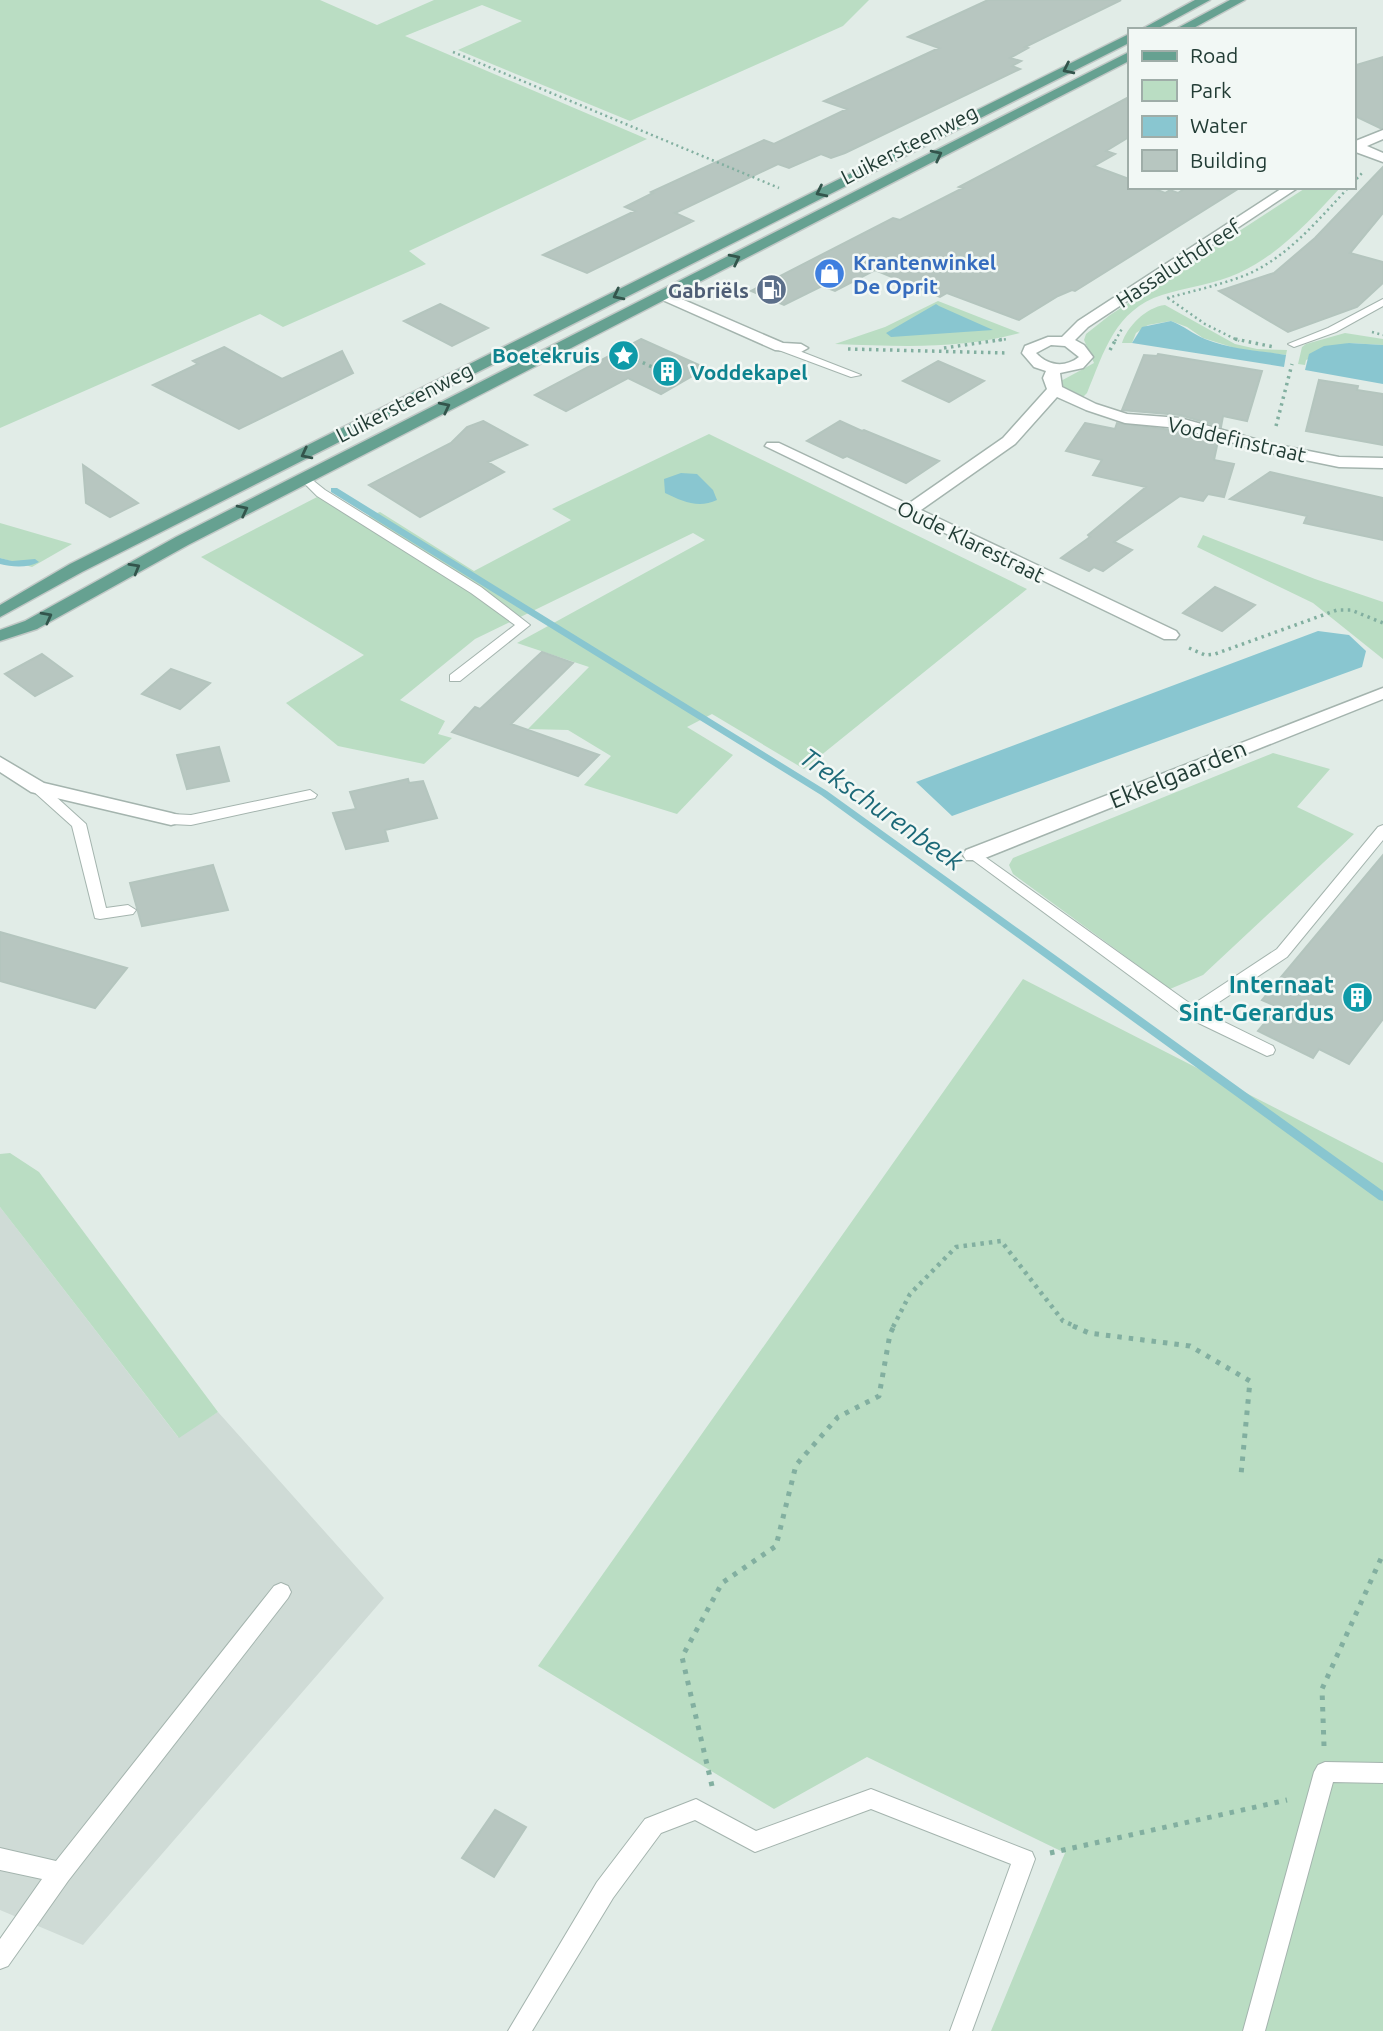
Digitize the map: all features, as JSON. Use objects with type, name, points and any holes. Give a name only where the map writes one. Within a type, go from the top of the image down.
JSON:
[{"type":"main road","points":[[1150,28],[1204,0]]},
{"type":"main road","points":[[1184,28],[1238,0]]},
{"type":"main road","name":"Luikersteenweg","points":[[0,612],[76,568],[1128,39]]},
{"type":"main road","name":"Luikersteenweg","points":[[0,636],[42,619],[182,541],[1128,57]]},
{"type":"street","points":[[1355,146],[1383,134]]},
{"type":"street","points":[[1355,146],[1383,158]]},
{"type":"street","name":"Hassaluthdreef","points":[[1065,342],[1083,324],[1290,189]]},
{"type":"street","points":[[663,295],[780,347],[802,348]]},
{"type":"street","points":[[1040,342],[1065,342],[1080,348],[1086,356],[1079,365],[1054,368],[1034,361],[1029,354],[1030,349],[1040,342]]},
{"type":"street","points":[[909,511],[1009,441],[1055,390],[1051,379],[1054,368]]},
{"type":"street","name":"Voddefinstraat","points":[[1055,390],[1091,408],[1125,418],[1180,423],[1271,448],[1339,462],[1383,463]]},
{"type":"street","name":"Oude Klarestraat","points":[[773,446],[1170,635]]},
{"type":"street","name":"Ekkelgaarden","points":[[973,855],[1383,693]]},
{"type":"street","points":[[0,763],[38,788],[171,819]]},
{"type":"lane","points":[[1294,344],[1332,330],[1383,302]]},
{"type":"lane","points":[[780,347],[855,375]]},
{"type":"lane","points":[[305,478],[321,493],[476,590],[523,625],[455,678]]},
{"type":"lane","points":[[38,788],[79,824],[100,914],[128,910]]},
{"type":"lane","points":[[171,819],[191,820],[310,795]]},
{"type":"lane","points":[[1192,1013],[1282,953],[1383,830]]},
{"type":"lane","points":[[973,855],[1192,1013],[1267,1050]]},
{"type":"lane","points":[[0,1958],[61,1873],[281,1592]]},
{"type":"lane","points":[[1254,2031],[1325,1772],[1383,1773]]},
{"type":"lane","points":[[519,2031],[606,1890],[653,1826],[696,1809],[755,1842],[871,1799],[1024,1858],[961,2031]]},
{"type":"lane","points":[[0,1859],[61,1873]]},
{"type":"path","points":[[453,52],[806,200]]},
{"type":"path","points":[[1156,303],[1214,286],[1270,262],[1312,227],[1347,189]]},
{"type":"path","points":[[1168,298],[1193,316],[1241,343],[1272,347],[1294,344]]},
{"type":"path","points":[[1108,357],[1125,325]]},
{"type":"path","points":[[584,336],[660,371]]},
{"type":"path","points":[[925,350],[985,344],[1012,338]]},
{"type":"path","points":[[802,348],[1029,354]]},
{"type":"path","points":[[1271,448],[1292,364]]},
{"type":"path","points":[[1170,635],[1192,650],[1205,655],[1215,654],[1337,610],[1352,610],[1383,623]]},
{"type":"path","points":[[719,1821],[682,1657],[722,1583],[776,1546],[796,1465],[838,1417],[879,1396],[890,1334],[910,1294],[956,1247],[1001,1241],[1063,1321],[1089,1333],[1190,1346],[1250,1381],[1241,1475]]},
{"type":"path","points":[[1325,1772],[1322,1689],[1383,1554]]},
{"type":"path","points":[[1024,1858],[1319,1793]]},
{"type":"shaded area","points":[[0,1207],[178,1437],[218,1412],[384,1598],[83,1945],[0,1910]]},
{"type":"green space","points":[[0,0],[320,0],[377,25],[434,0],[869,0],[843,26],[630,121],[458,50],[522,21],[482,5],[405,36],[647,139],[409,251],[426,264],[283,327],[260,314],[0,428]]},
{"type":"green space","points":[[1304,189],[1339,189],[1294,235],[1254,265],[1220,280],[1162,295],[1133,311],[1113,334],[1087,393],[1083,397],[1069,392],[1059,382],[1094,363],[1084,340],[1086,334],[1110,315]]},
{"type":"green space","points":[[938,301],[1020,333],[951,344],[835,344],[885,327]]},
{"type":"green space","points":[[1165,305],[1235,344],[1257,349],[1287,350],[1286,355],[1238,349],[1203,338],[1187,327],[1171,321],[1148,325],[1136,333],[1132,343],[1122,343],[1138,319]]},
{"type":"green space","points":[[1345,333],[1383,339],[1383,345],[1349,343],[1306,360],[1305,365],[1298,364],[1302,347],[1306,344]]},
{"type":"green space","points":[[709,434],[1027,589],[804,769],[712,714],[687,727],[733,755],[677,814],[584,785],[611,756],[568,730],[528,729],[589,667],[517,643],[705,540],[693,533],[475,639],[400,700],[445,721],[438,734],[452,738],[424,764],[338,746],[286,703],[364,655],[201,557],[319,496],[359,519],[380,512],[474,571],[571,520],[552,509]]},
{"type":"green space","points":[[0,523],[72,544],[32,567],[0,558]]},
{"type":"green space","points":[[1203,535],[1315,579],[1383,602],[1383,659],[1313,603],[1197,547]]},
{"type":"green space","points":[[1273,753],[1330,769],[1297,807],[1354,834],[1203,975],[1170,989],[1013,874],[1009,865],[1013,858]]},
{"type":"green space","points":[[1023,979],[1383,1163],[1383,2031],[991,2031],[1065,1853],[867,1757],[774,1809],[538,1666]]},
{"type":"green space","points":[[10,1153],[39,1172],[218,1412],[179,1438],[0,1207],[0,1154]]},
{"type":"water","points":[[936,304],[993,330],[891,337],[886,333]]},
{"type":"water","points":[[1171,321],[1215,343],[1286,355],[1284,367],[1132,343],[1142,327]]},
{"type":"water","points":[[1349,343],[1383,345],[1383,384],[1305,370],[1309,354],[1324,346]]},
{"type":"water","points":[[681,473],[697,474],[713,490],[717,500],[697,504],[665,493],[664,479]]},
{"type":"water","points":[[1318,631],[1349,635],[1366,651],[1362,667],[952,816],[916,782]]},
{"type":"building","points":[[988,0],[1121,0],[1025,47],[1028,48],[1010,58],[1021,61],[1012,66],[1020,69],[845,153],[831,158],[821,154],[789,168],[778,164],[675,213],[693,221],[587,273],[543,255],[635,211],[625,207],[653,193],[651,192],[764,140],[774,144],[847,109],[824,101],[939,48],[908,37]]},
{"type":"building","points":[[1383,57],[1383,128],[1355,116],[1355,65]]},
{"type":"building","points":[[1128,98],[1128,138],[1106,151],[1115,154],[1094,166],[1128,179],[1128,189],[1155,189],[1165,193],[1170,190],[1178,193],[1184,189],[1238,189],[1075,291],[1058,296],[1019,320],[947,293],[940,297],[875,270],[835,291],[822,286],[784,305],[751,291],[893,218],[900,220],[963,188],[959,187]]},
{"type":"building","points":[[1383,167],[1383,213],[1350,253],[1383,262],[1383,283],[1357,307],[1288,332],[1219,291],[1274,273],[1315,238]]},
{"type":"building","points":[[440,304],[488,328],[452,346],[404,321]]},
{"type":"building","points":[[641,339],[706,368],[661,394],[628,378],[566,411],[535,395]]},
{"type":"building","points":[[224,347],[282,379],[342,351],[353,373],[239,429],[153,385],[198,364],[193,361]]},
{"type":"building","points":[[1158,354],[1262,371],[1247,421],[1223,416],[1221,427],[1180,415],[1122,410],[1144,355]]},
{"type":"building","points":[[938,361],[984,381],[949,402],[903,381]]},
{"type":"building","points":[[1319,380],[1358,386],[1357,390],[1383,394],[1383,445],[1306,431]]},
{"type":"building","points":[[483,421],[527,445],[488,462],[504,472],[420,517],[369,485],[451,443],[467,427]]},
{"type":"building","points":[[840,421],[939,461],[906,483],[807,441]]},
{"type":"building","points":[[1085,423],[1115,429],[1117,423],[1179,431],[1218,441],[1214,460],[1234,464],[1224,497],[1208,494],[1203,501],[1180,496],[1114,542],[1132,550],[1103,571],[1094,567],[1089,571],[1061,558],[1090,537],[1088,535],[1146,487],[1093,475],[1102,460],[1066,451]]},
{"type":"building","points":[[83,465],[138,503],[110,517],[86,503]]},
{"type":"building","points":[[1270,472],[1383,498],[1383,540],[1304,523],[1307,516],[1230,499]]},
{"type":"building","points":[[1215,587],[1255,605],[1222,631],[1183,613]]},
{"type":"building","points":[[542,652],[573,663],[511,724],[599,755],[578,776],[452,732],[475,707],[480,709]]},
{"type":"building","points":[[42,654],[72,676],[35,696],[5,674]]},
{"type":"building","points":[[171,669],[210,683],[180,709],[142,694]]},
{"type":"building","points":[[219,747],[229,781],[187,789],[177,755]]},
{"type":"building","points":[[408,779],[409,783],[423,781],[437,818],[385,830],[388,841],[346,849],[333,813],[356,809],[350,792]]},
{"type":"building","name":"Internaat Sint-Gerardus","points":[[1383,855],[1383,1019],[1349,1064],[1319,1049],[1313,1058],[1258,1031],[1278,1007],[1262,1000]]},
{"type":"building","points":[[213,865],[228,910],[142,926],[130,883]]},
{"type":"building","points":[[0,932],[127,968],[95,1008],[0,981]]},
{"type":"building","points":[[495,1810],[526,1827],[494,1877],[462,1858]]},
{"type":"waterway","name":"Trekschurenbeek","points":[[334,490],[824,793],[1383,1197]]},
{"type":"waterway","name":"Trekschurenbeek","points":[[0,561],[12,564],[35,562]]},
{"type":"place","name":"Krantenwinkel De Oprit","points":[[830,274]]},
{"type":"place","name":"Gabriëls","points":[[772,290]]},
{"type":"place","name":"Boetekruis","points":[[623,355]]},
{"type":"place","name":"Voddekapel","points":[[667,372]]},
{"type":"place","name":"Internaat Sint-Gerardus","points":[[1357,998]]}]
